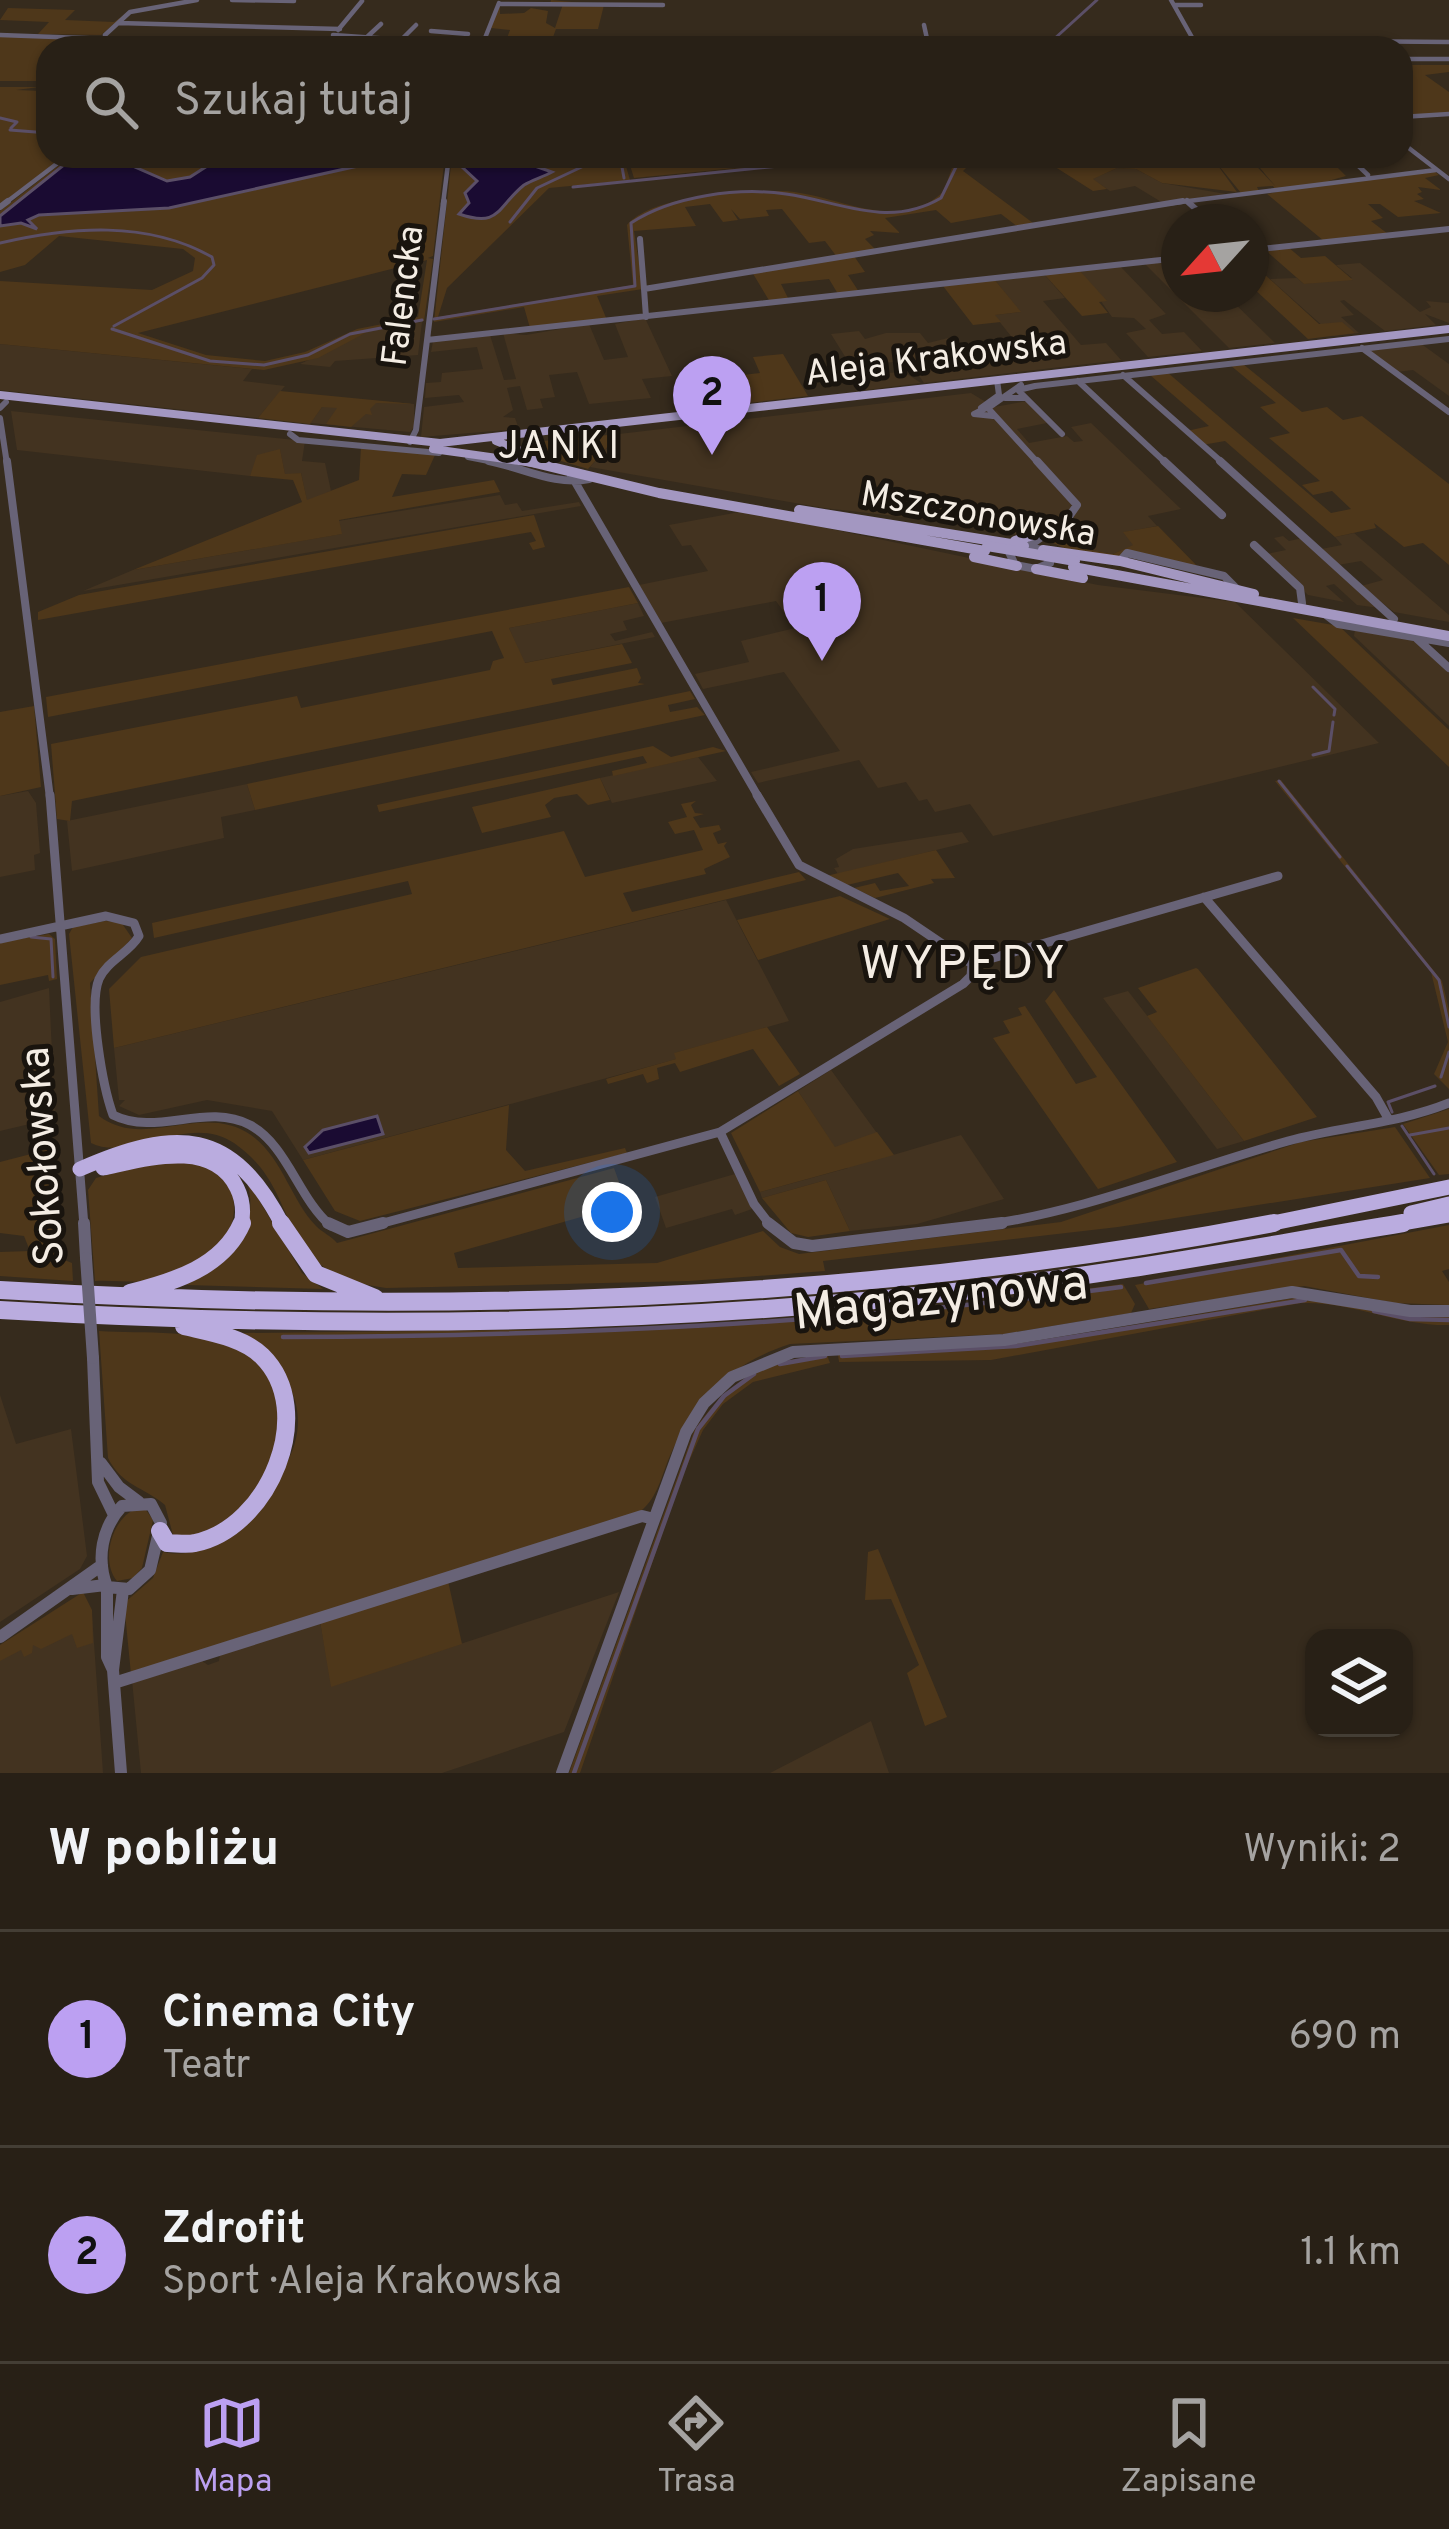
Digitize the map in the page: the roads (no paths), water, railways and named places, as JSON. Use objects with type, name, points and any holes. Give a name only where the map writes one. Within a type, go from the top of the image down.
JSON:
[{"type":"highway","points":[[80,1169],[166,1144],[218,1148],[253,1174],[310,1268],[343,1289],[391,1303]]},
{"type":"highway","points":[[80,1169],[167,1155],[194,1156],[216,1162],[241,1188],[241,1228],[211,1263],[188,1277],[110,1297]]},
{"type":"highway","points":[[0,1290],[391,1303],[658,1296],[921,1274],[1173,1240],[1449,1186]]},
{"type":"highway","points":[[1307,1238],[1449,1204]]},
{"type":"highway","points":[[0,1310],[155,1319],[394,1322],[779,1307],[968,1290],[1449,1215]]},
{"type":"highway","points":[[155,1319],[225,1337],[256,1352],[279,1376],[289,1409],[287,1439],[277,1467],[240,1514],[188,1546],[167,1543],[160,1531]]},
{"type":"main road","name":"Aleja Krakowska","points":[[2,402],[415,447],[550,437],[1447,335]]},
{"type":"main road","name":"Aleja Krakowska","points":[[2,402],[415,447],[1447,335]]},
{"type":"main road","points":[[540,458],[532,446],[550,437]]},
{"type":"main road","name":"Mszczonowska","points":[[504,440],[540,458],[595,473],[786,512]]},
{"type":"main road","points":[[504,440],[496,450],[510,458]]},
{"type":"main road","name":"Mszczonowska","points":[[415,447],[510,458],[572,480],[589,479],[989,546],[1449,636]]},
{"type":"main road","points":[[786,512],[876,539],[1017,566]]},
{"type":"main road","points":[[989,546],[1047,540],[1062,551],[1120,561],[1256,598]]},
{"type":"main road","points":[[989,546],[1026,546]]},
{"type":"main road","points":[[1036,569],[1256,598]]},
{"type":"main road","name":"Mszczonowska","points":[[1256,598],[1394,620],[1449,636]]},
{"type":"street","points":[[108,35],[130,12],[197,0]]},
{"type":"street","points":[[232,0],[294,1]]},
{"type":"street","points":[[332,35],[351,20],[362,1]]},
{"type":"street","points":[[486,36],[499,2],[663,5]]},
{"type":"street","points":[[1172,2],[1201,5]]},
{"type":"street","points":[[1172,2],[1192,36]]},
{"type":"street","points":[[177,23],[188,11]]},
{"type":"street","points":[[207,23],[218,13]]},
{"type":"street","points":[[241,24],[250,15]]},
{"type":"street","points":[[119,23],[340,29]]},
{"type":"street","points":[[924,25],[926,36]]},
{"type":"street","points":[[364,27],[380,26],[368,36]]},
{"type":"street","points":[[399,29],[414,28],[405,36]]},
{"type":"street","points":[[431,32],[464,36]]},
{"type":"street","points":[[441,36],[445,32]]},
{"type":"street","points":[[0,35],[136,36]]},
{"type":"street","points":[[332,35],[350,36]]},
{"type":"street","points":[[1413,42],[1449,42]]},
{"type":"street","points":[[1413,59],[1449,59]]},
{"type":"street","points":[[1413,116],[1449,114]]},
{"type":"street","points":[[1413,152],[1449,179]]},
{"type":"street","points":[[0,207],[51,168]]},
{"type":"street","name":"Falencka","points":[[415,447],[448,168]]},
{"type":"street","points":[[1361,168],[1368,175]]},
{"type":"street","points":[[644,289],[1187,201],[1436,170]]},
{"type":"street","points":[[1187,201],[1190,204]]},
{"type":"street","points":[[1269,248],[1449,229]]},
{"type":"street","points":[[640,239],[646,316]]},
{"type":"street","points":[[427,340],[1161,260]]},
{"type":"street","name":"Aleja Krakowska","points":[[1116,374],[1447,335]]},
{"type":"street","points":[[1362,348],[1449,412]]},
{"type":"street","points":[[1116,374],[1391,612],[1394,620]]},
{"type":"street","points":[[1076,379],[1222,515]]},
{"type":"street","name":"Aleja Krakowska","points":[[1027,398],[1019,389],[1076,379]]},
{"type":"street","points":[[987,412],[1013,386],[1032,381]]},
{"type":"street","points":[[987,412],[1000,392],[998,383]]},
{"type":"street","points":[[998,383],[1005,398]]},
{"type":"street","points":[[981,387],[994,392],[994,397]]},
{"type":"street","name":"Aleja Krakowska","points":[[1005,398],[1027,398]]},
{"type":"street","points":[[1027,398],[1062,434]]},
{"type":"street","points":[[987,412],[1077,505],[1047,540],[1008,554],[1017,566],[1036,569],[1051,561],[1047,540]]},
{"type":"street","name":"Sokołowska","points":[[0,418],[32,621],[62,926],[99,1486],[113,1513]]},
{"type":"street","points":[[415,447],[572,480],[795,859],[815,877],[904,918],[972,964]]},
{"type":"street","points":[[1026,546],[1047,540]]},
{"type":"street","points":[[1254,545],[1300,588],[1302,603]]},
{"type":"street","points":[[1324,614],[1338,624],[1415,637],[1449,636]]},
{"type":"street","points":[[1415,637],[1449,668]]},
{"type":"street","points":[[972,964],[1278,876]]},
{"type":"street","points":[[1204,897],[1376,1097],[1389,1120]]},
{"type":"street","points":[[0,939],[113,916],[134,923],[139,932],[134,947],[108,968],[98,986],[106,1094],[113,1115],[137,1125],[202,1115],[242,1121],[271,1141],[322,1219],[334,1229],[370,1229],[720,1132],[963,984],[971,976],[972,964]]},
{"type":"street","points":[[720,1132],[770,1227],[784,1240],[812,1246],[1048,1217],[1292,1140],[1449,1103]]},
{"type":"street","name":"Magazynowa","points":[[562,1773],[686,1432],[704,1403],[736,1375],[779,1355],[810,1349],[1004,1340],[1292,1292],[1337,1295],[1424,1312],[1449,1311]]},
{"type":"street","points":[[72,1589],[136,1586],[150,1570],[160,1531],[158,1509],[119,1487],[100,1462]]},
{"type":"street","points":[[121,1773],[112,1587],[102,1565],[105,1529],[113,1513],[139,1502]]},
{"type":"street","points":[[114,1676],[641,1516],[654,1519]]},
{"type":"street","points":[[0,1637],[102,1565]]},
{"type":"waterway","points":[[1057,36],[1097,0]]},
{"type":"waterway","points":[[0,118],[17,122],[11,128]]},
{"type":"waterway","points":[[10,130],[36,132]]},
{"type":"waterway","points":[[510,222],[537,188],[580,168]]},
{"type":"waterway","points":[[622,168],[624,178]]},
{"type":"waterway","points":[[573,187],[759,168]]},
{"type":"waterway","points":[[434,319],[635,286],[631,223],[685,200],[767,192],[865,211],[902,212],[941,198],[956,168]]},
{"type":"waterway","points":[[0,243],[108,230],[161,237],[212,257],[214,265],[202,278],[114,326]]},
{"type":"waterway","points":[[112,329],[210,361],[264,365],[308,355],[350,334],[422,320]]},
{"type":"waterway","points":[[1313,687],[1335,709],[1334,715]]},
{"type":"waterway","points":[[1313,755],[1329,751],[1333,722]]},
{"type":"waterway","points":[[1279,781],[1340,857]]},
{"type":"waterway","points":[[1347,866],[1439,980],[1449,1027]]},
{"type":"waterway","points":[[31,937],[51,939],[53,977]]},
{"type":"waterway","points":[[1441,1077],[1449,1052]]},
{"type":"waterway","points":[[1392,1112],[1388,1102],[1435,1086]]},
{"type":"waterway","points":[[1402,1126],[1434,1174]]},
{"type":"waterway","points":[[1410,1135],[1449,1128]]},
{"type":"waterway","points":[[1146,1283],[1341,1250],[1359,1276],[1378,1277]]},
{"type":"waterway","points":[[283,1337],[703,1326],[1121,1287]]},
{"type":"waterway","points":[[842,1356],[1016,1346],[1305,1300]]},
{"type":"waterway","points":[[1374,1311],[1410,1319],[1449,1320]]},
{"type":"waterway","points":[[780,1364],[825,1356]]},
{"type":"waterway","points":[[574,1773],[698,1429],[724,1396],[754,1374]]},
{"type":"place","name":"Zdrofit","points":[[712,455]]},
{"type":"place","name":"Cinema City","points":[[822,661]]},
{"type":"district","name":"JANKI","points":[[560,448]]},
{"type":"district","name":"WYPĘDY","points":[[964,966]]}]
